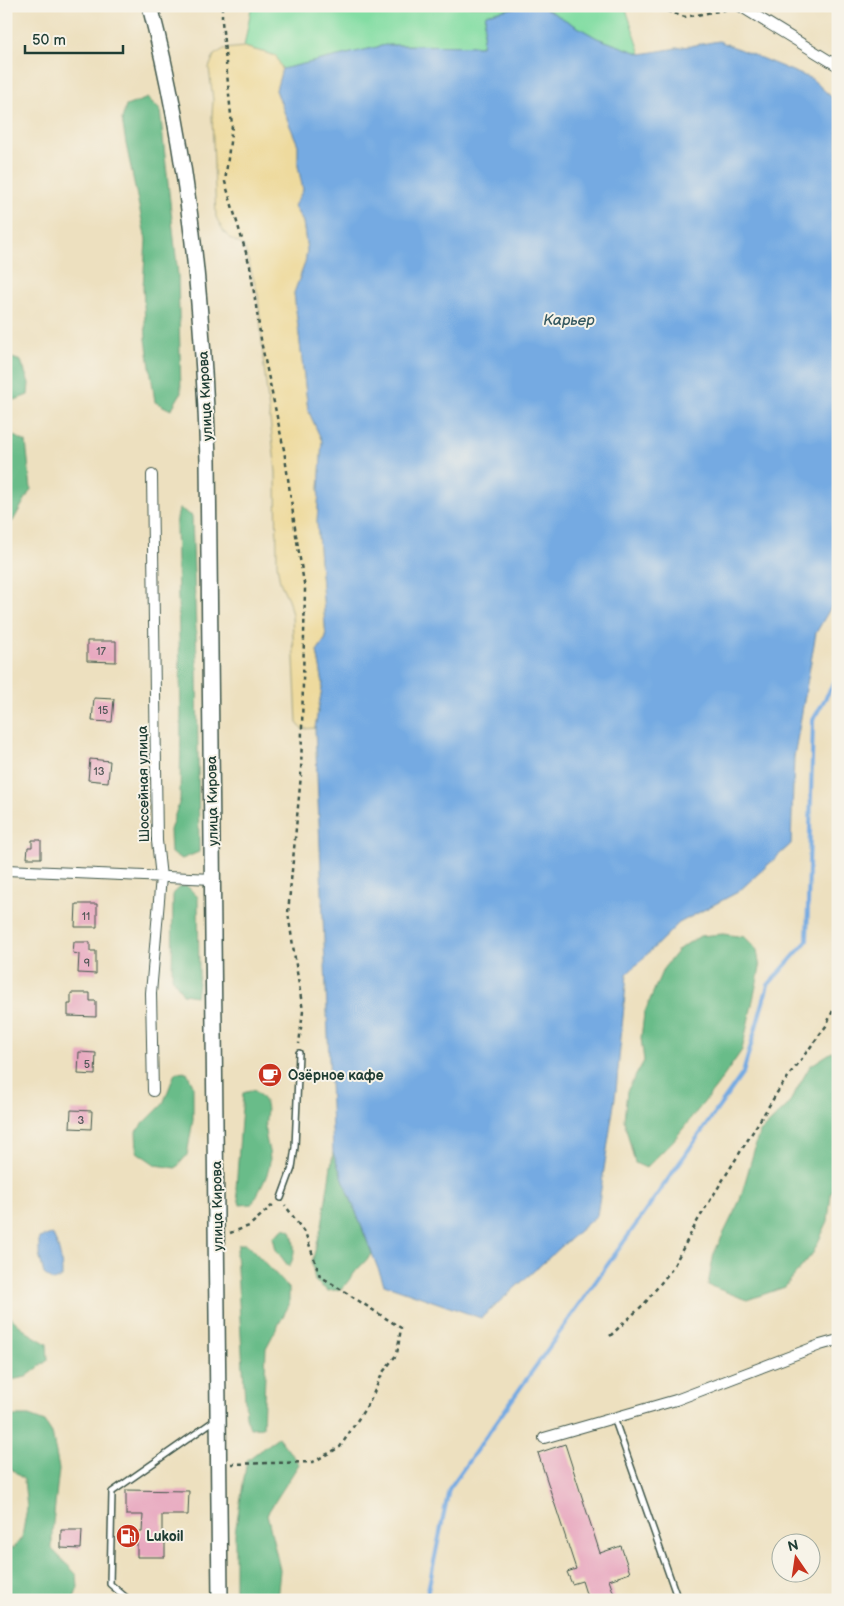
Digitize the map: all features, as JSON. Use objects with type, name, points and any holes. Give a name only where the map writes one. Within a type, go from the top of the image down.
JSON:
[{"type":"main road","name":"улица Кирова","points":[[150,6],[176,119],[190,214],[204,354],[208,460],[220,1600]]},
{"type":"street","points":[[741,7],[838,66]]},
{"type":"street","name":"Шоссейная улица","points":[[152,475],[157,841],[161,877],[151,993],[153,1092]]},
{"type":"street","points":[[6,870],[213,879]]},
{"type":"street","points":[[544,1438],[676,1400],[820,1345],[838,1340]]},
{"type":"lane","points":[[280,1198],[292,1168],[295,1147],[299,1053]]},
{"type":"lane","points":[[129,1600],[110,1584],[112,1492],[219,1417]]},
{"type":"lane","points":[[614,1418],[678,1600]]},
{"type":"path","points":[[222,6],[232,126],[225,182],[250,266],[262,346],[284,450],[305,588],[301,775],[288,913],[303,1011],[299,1053]]},
{"type":"path","points":[[652,6],[685,17],[741,7]]},
{"type":"path","points":[[610,1336],[645,1304],[672,1269],[698,1220],[780,1088],[826,1026],[838,999]]},
{"type":"path","points":[[217,1238],[249,1226],[280,1198],[306,1235],[320,1276],[400,1328],[397,1354],[384,1372],[370,1401],[340,1446],[313,1462],[219,1464]]},
{"type":"green space","points":[[253,6],[523,6],[486,14],[482,46],[386,45],[282,69],[274,55],[244,47]]},
{"type":"green space","points":[[541,6],[625,6],[641,54],[597,38]]},
{"type":"green space","points":[[148,98],[160,110],[178,275],[181,393],[171,410],[155,402],[146,339],[143,287],[146,240],[122,119],[126,106]]},
{"type":"green space","points":[[6,356],[21,361],[29,383],[28,395],[15,400],[6,398]]},
{"type":"green space","points":[[6,432],[26,442],[31,489],[13,521],[6,525]]},
{"type":"green space","points":[[179,508],[192,516],[197,660],[199,852],[182,859],[171,853],[170,830],[180,800],[181,713],[176,525]]},
{"type":"green space","points":[[187,886],[198,897],[199,976],[196,996],[183,994],[172,977],[173,894],[180,887]]},
{"type":"green space","points":[[723,934],[745,937],[757,950],[760,968],[742,1050],[717,1086],[673,1141],[646,1168],[635,1163],[624,1120],[627,1091],[644,1061],[641,1038],[644,1014],[663,969],[679,949],[700,936]]},
{"type":"green space","points":[[838,1048],[838,1187],[831,1193],[828,1221],[813,1253],[785,1287],[747,1300],[708,1285],[714,1253],[740,1200],[759,1133],[788,1105],[810,1066]]},
{"type":"green space","points":[[187,1072],[193,1085],[193,1120],[187,1155],[176,1168],[156,1165],[137,1152],[136,1131],[163,1104],[175,1073]]},
{"type":"green space","points":[[254,1090],[260,1095],[267,1108],[265,1129],[270,1156],[269,1165],[263,1183],[252,1204],[240,1205],[236,1189],[243,1093]]},
{"type":"green space","points":[[333,1153],[372,1254],[342,1289],[328,1291],[315,1281],[312,1262],[322,1225]]},
{"type":"green space","points":[[285,1228],[291,1231],[294,1245],[294,1254],[289,1267],[276,1250],[273,1237]]},
{"type":"green space","points":[[239,1244],[247,1244],[289,1288],[289,1305],[266,1348],[263,1427],[250,1428],[246,1417],[236,1253]]},
{"type":"green space","points":[[6,1316],[9,1316],[27,1332],[47,1344],[48,1360],[26,1377],[6,1381]]},
{"type":"green space","points":[[6,1416],[29,1416],[45,1422],[52,1433],[59,1469],[52,1549],[77,1575],[78,1588],[73,1600],[6,1600],[6,1548],[14,1548],[22,1537],[27,1508],[24,1480],[6,1464]]},
{"type":"green space","points":[[278,1437],[299,1464],[267,1514],[280,1570],[277,1600],[235,1600],[235,1533],[247,1460]]},
{"type":"sand","points":[[244,47],[276,56],[282,69],[276,90],[298,145],[298,166],[303,190],[294,206],[303,222],[307,250],[305,263],[294,293],[308,410],[322,441],[317,522],[326,638],[317,651],[323,683],[315,728],[302,729],[297,723],[292,615],[288,599],[280,582],[277,564],[276,472],[258,295],[244,246],[231,239],[224,232],[216,217],[213,100],[209,68],[214,55],[224,49]]},
{"type":"water","name":"Карьер","points":[[523,6],[541,6],[597,38],[641,54],[719,41],[812,79],[838,103],[838,595],[816,633],[794,757],[791,844],[738,892],[679,923],[627,974],[616,1091],[597,1215],[481,1318],[384,1284],[333,1153],[315,728],[323,683],[317,651],[326,638],[317,522],[322,441],[308,410],[294,293],[305,263],[307,250],[303,222],[294,206],[303,190],[298,166],[298,145],[276,90],[282,69],[386,45],[482,46],[486,14]]},
{"type":"water","points":[[52,1234],[59,1250],[62,1271],[62,1277],[53,1281],[44,1274],[39,1254],[39,1238]]},
{"type":"building","points":[[87,641],[116,641],[116,662],[87,661]]},
{"type":"building","points":[[94,698],[114,699],[112,722],[92,721]]},
{"type":"building","points":[[90,759],[110,761],[108,782],[88,780]]},
{"type":"building","points":[[32,840],[41,840],[41,858],[27,858],[28,847],[32,847]]},
{"type":"building","points":[[76,904],[97,904],[97,927],[75,927]]},
{"type":"building","points":[[74,942],[90,942],[90,951],[96,951],[96,974],[78,973],[79,954],[73,953]]},
{"type":"building","points":[[71,993],[90,993],[90,1001],[96,1001],[96,1017],[68,1016],[68,1004],[71,1004]]},
{"type":"building","points":[[79,1052],[96,1053],[95,1075],[78,1074]]},
{"type":"building","points":[[275,1067],[275,1083],[265,1083],[265,1068]]},
{"type":"building","points":[[71,1110],[92,1111],[91,1129],[70,1128]]},
{"type":"building","points":[[565,1444],[600,1553],[621,1546],[630,1573],[609,1580],[616,1600],[588,1600],[582,1581],[572,1584],[567,1572],[576,1569],[538,1453]]},
{"type":"building","points":[[126,1490],[189,1491],[188,1515],[162,1515],[162,1532],[165,1532],[165,1557],[137,1557],[137,1532],[142,1532],[143,1515],[126,1515]]},
{"type":"building","points":[[61,1530],[82,1530],[81,1549],[61,1548]]},
{"type":"waterway","points":[[426,1600],[449,1489],[743,1073],[768,985],[807,941],[813,720],[838,676]]},
{"type":"place","name":"Озёрное кафе","points":[[270,1075]]},
{"type":"place","name":"Lukoil","points":[[128,1536]]}]
